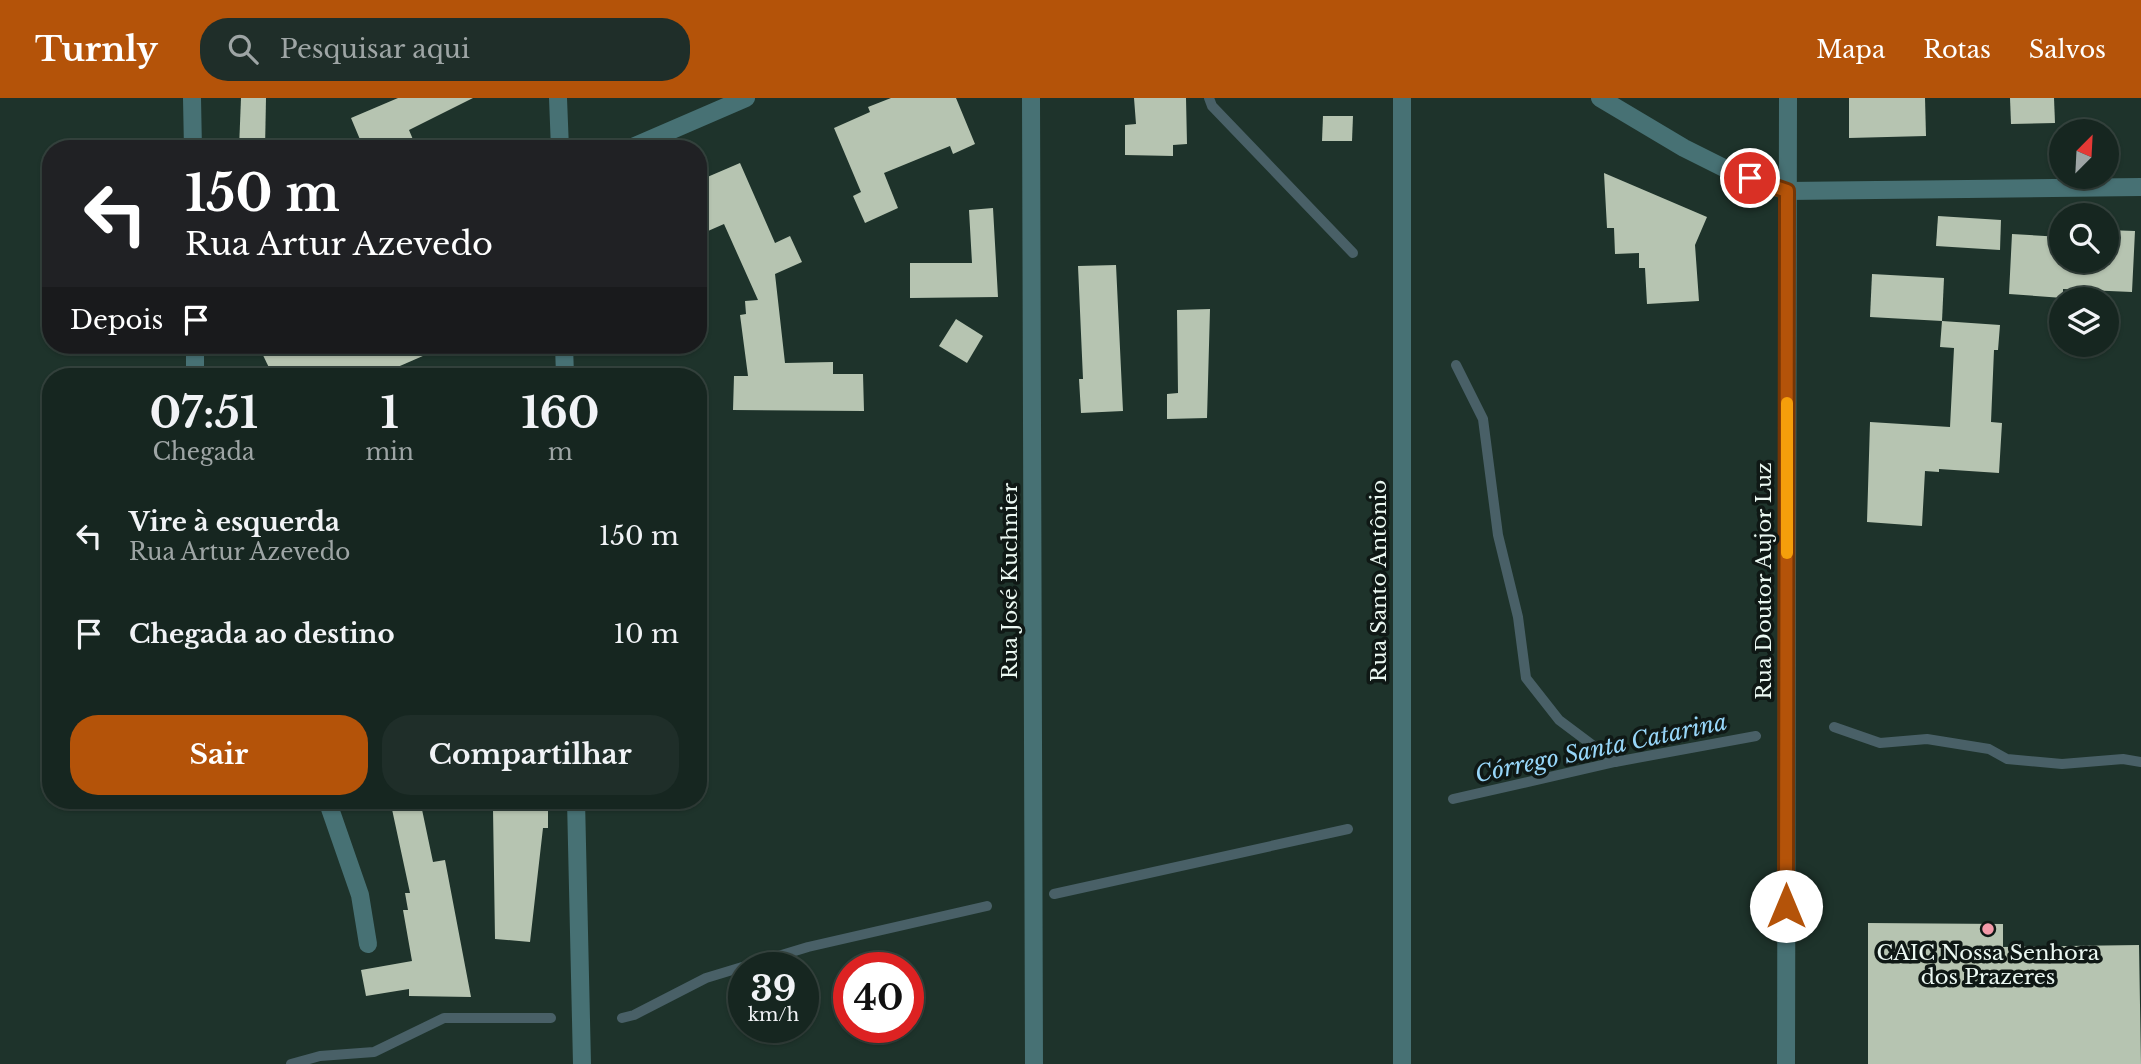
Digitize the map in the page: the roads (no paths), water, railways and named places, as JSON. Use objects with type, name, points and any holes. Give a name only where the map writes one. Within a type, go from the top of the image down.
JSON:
[{"type":"street","points":[[192,98],[193,140]]},
{"type":"street","points":[[558,98],[560,140]]},
{"type":"street","points":[[649,140],[746,98]]},
{"type":"street","name":"Rua José Kuchnier","points":[[1031,98],[1034,1064]]},
{"type":"street","name":"Rua Santo Antônio","points":[[1402,98],[1402,1064]]},
{"type":"street","points":[[1600,98],[1684,148],[1732,172],[1787,191],[2141,187]]},
{"type":"street","name":"Rua Doutor Aujor Luz","points":[[1786,1064],[1787,98]]},
{"type":"street","points":[[330,809],[360,895],[368,944]]},
{"type":"street","points":[[576,809],[582,1064]]},
{"type":"waterway","points":[[1209,98],[1212,106],[1353,253]]},
{"type":"waterway","points":[[1456,365],[1483,419],[1498,535],[1518,617],[1526,678],[1559,720],[1615,762]]},
{"type":"waterway","name":"Córrego Santa Catarina","points":[[1834,727],[1880,743],[1927,739],[1989,749],[2007,759],[2062,764],[2123,759],[2141,762]]},
{"type":"waterway","name":"Córrego Santa Catarina","points":[[1453,799],[1615,762],[1756,736]]},
{"type":"waterway","name":"Córrego Santa Catarina","points":[[1054,894],[1348,829]]},
{"type":"waterway","name":"Córrego Santa Catarina","points":[[622,1018],[634,1015],[706,978],[808,947],[987,906]]},
{"type":"waterway","name":"Córrego Santa Catarina","points":[[291,1064],[320,1056],[374,1052],[444,1018],[551,1018]]},
{"type":"place","name":"CAIC Nossa Senhora dos Prazeres","points":[[1988,929]]}]
